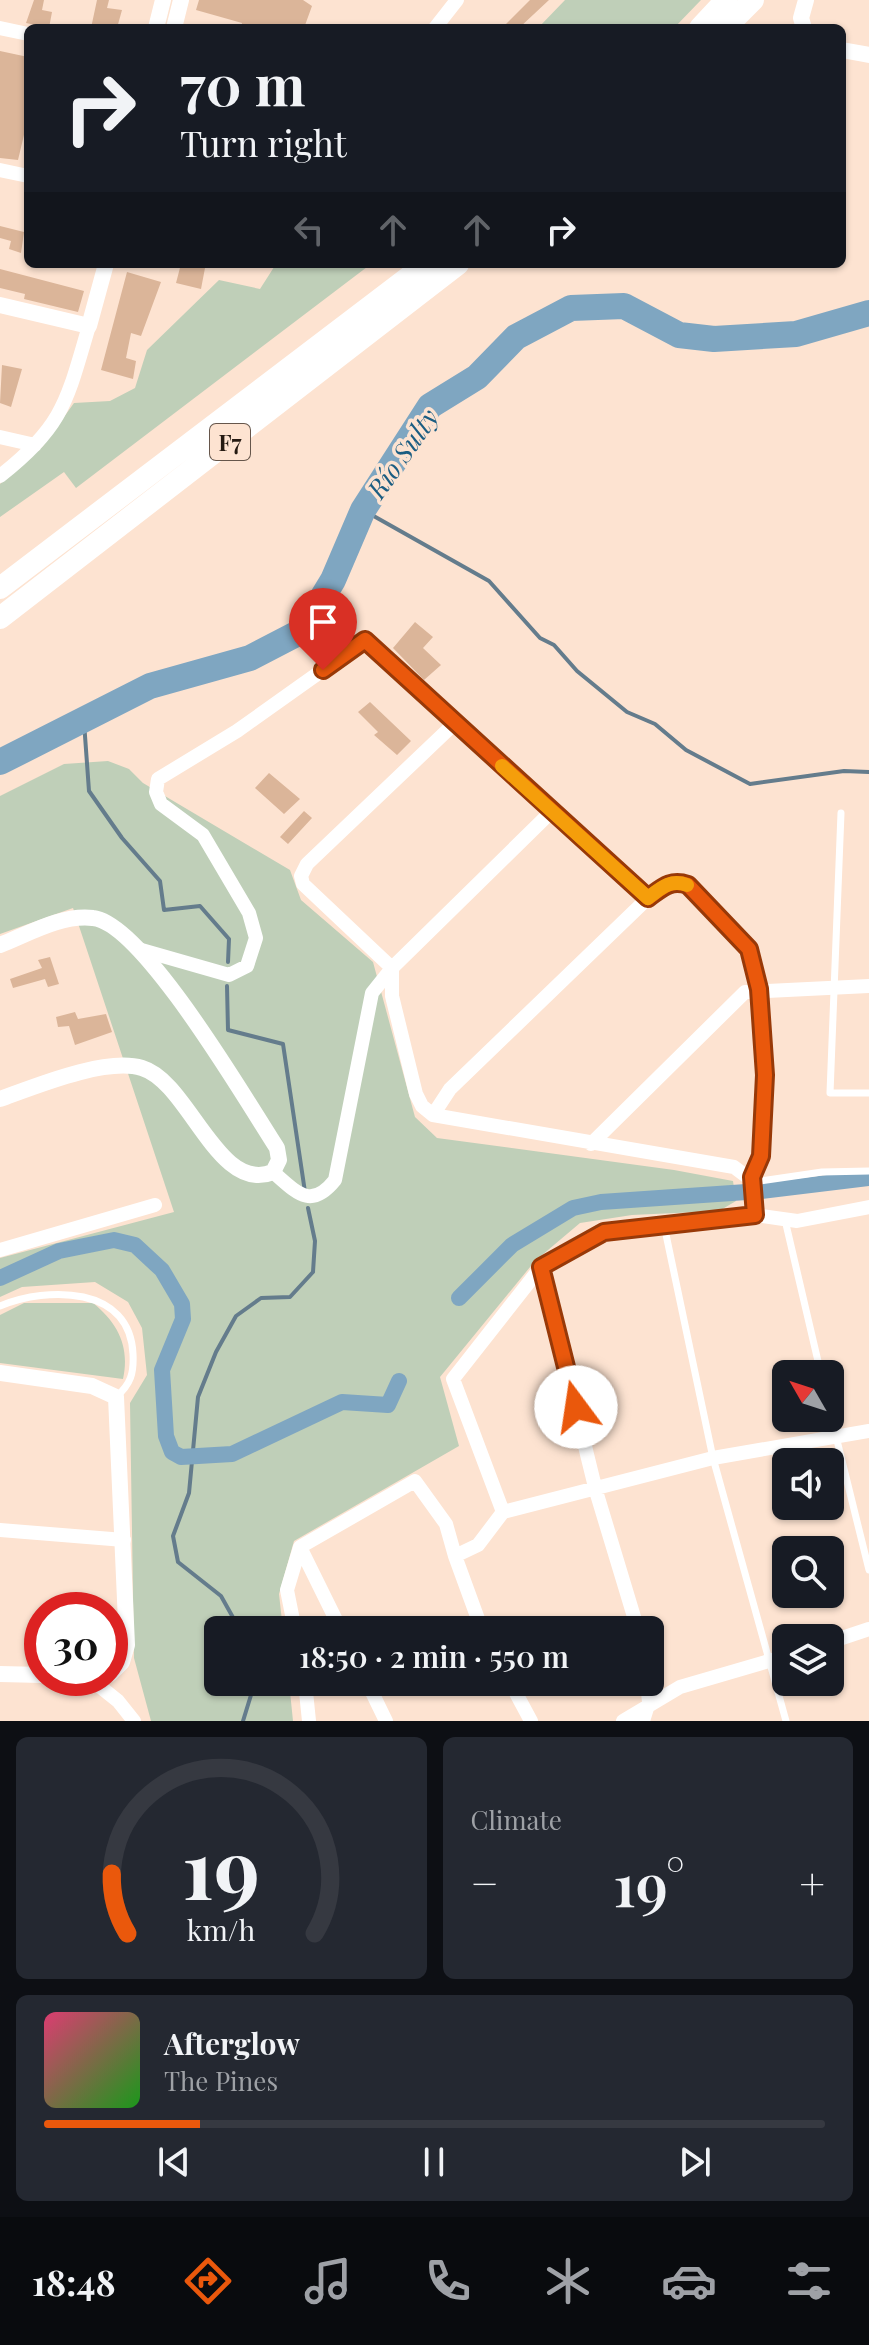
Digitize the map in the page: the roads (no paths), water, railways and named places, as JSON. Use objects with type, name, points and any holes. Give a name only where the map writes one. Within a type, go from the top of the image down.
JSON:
[{"type":"highway","points":[[704,24],[726,0]]},
{"type":"highway","points":[[729,24],[753,0]]},
{"type":"highway","name":"F7","points":[[0,588],[421,268]]},
{"type":"highway","name":"F7","points":[[0,618],[453,268]]},
{"type":"street","points":[[157,24],[163,0]]},
{"type":"street","points":[[175,24],[181,0]]},
{"type":"street","points":[[444,6],[457,0]]},
{"type":"street","points":[[803,24],[801,18],[806,0]]},
{"type":"street","points":[[0,28],[24,33]]},
{"type":"street","points":[[846,51],[869,55]]},
{"type":"street","points":[[0,170],[24,175]]},
{"type":"street","points":[[0,476],[50,431],[67,399],[105,268]]},
{"type":"street","points":[[0,305],[89,326]]},
{"type":"street","points":[[0,437],[35,445]]},
{"type":"street","points":[[138,949],[229,975],[247,966],[255,950],[249,913],[203,835],[161,804],[156,792],[158,779],[237,731],[365,640],[648,898]]},
{"type":"street","points":[[455,723],[307,864],[301,876],[303,884],[392,968],[392,996],[416,1094],[422,1106],[433,1115],[720,1164],[753,1179]]},
{"type":"street","points":[[273,1172],[297,1193],[312,1197],[325,1193],[335,1180],[372,993],[392,968],[552,811]]},
{"type":"street","points":[[433,1115],[450,1089],[648,898],[666,884],[677,881],[688,885],[749,949],[759,989],[765,1075],[761,1156],[753,1179],[755,1215]]},
{"type":"street","points":[[0,945],[73,917],[97,918],[138,949],[158,969],[190,1013],[277,1148],[279,1160],[273,1172],[263,1177],[242,1172],[208,1139],[175,1094],[146,1068],[114,1065],[0,1099]]},
{"type":"street","points":[[591,1144],[732,1001],[745,992],[869,986]]},
{"type":"street","points":[[0,1250],[155,1205]]},
{"type":"street","points":[[503,1512],[453,1379],[541,1267],[604,1232],[664,1223],[727,1221],[755,1215],[772,1215],[785,1220],[869,1207]]},
{"type":"street","points":[[541,1267],[596,1491],[634,1616]]},
{"type":"street","points":[[0,1373],[92,1386],[116,1397],[125,1592]]},
{"type":"street","points":[[455,1556],[478,1545],[503,1512],[596,1491],[713,1458],[835,1434],[869,1431]]},
{"type":"street","points":[[292,1616],[287,1590],[300,1547],[415,1481],[446,1524],[477,1616]]},
{"type":"street","points":[[0,1530],[124,1540]]},
{"type":"street","points":[[300,1547],[334,1616]]},
{"type":"street","points":[[844,1637],[869,1629]]},
{"type":"street","points":[[623,1721],[649,1702],[680,1687],[772,1661]]},
{"type":"street","points":[[0,1674],[24,1675]]},
{"type":"street","points":[[113,1696],[134,1721]]},
{"type":"street","points":[[306,1696],[309,1721]]},
{"type":"street","points":[[374,1696],[386,1721]]},
{"type":"street","points":[[518,1696],[531,1721]]},
{"type":"street","points":[[643,1721],[648,1696]]},
{"type":"lane","points":[[841,813],[830,1093],[869,1093]]},
{"type":"lane","points":[[753,1179],[869,1171]]},
{"type":"lane","points":[[785,1220],[818,1360]]},
{"type":"lane","points":[[664,1223],[713,1458],[772,1638]]},
{"type":"lane","points":[[0,1306],[18,1299],[83,1294],[110,1306],[133,1337],[134,1365],[129,1386],[116,1397]]},
{"type":"lane","points":[[835,1434],[869,1570]]},
{"type":"lane","points":[[783,1696],[786,1721]]},
{"type":"waterway","name":"Río Sulty","points":[[0,762],[150,686],[250,658],[302,631],[333,580],[363,510],[430,406],[477,377],[516,337],[571,308],[624,306],[679,335],[714,339],[796,334],[869,313]]},
{"type":"waterway","points":[[363,510],[489,581],[540,638],[554,645],[577,671],[627,712],[655,724],[686,750],[750,784],[844,771],[869,772]]},
{"type":"waterway","points":[[84,722],[89,791],[122,838],[160,881],[164,910],[200,906],[229,939],[228,962]]},
{"type":"waterway","points":[[227,986],[228,1030],[283,1044],[305,1192]]},
{"type":"waterway","points":[[459,1298],[512,1245],[573,1208],[601,1202],[761,1191],[869,1178]]},
{"type":"waterway","points":[[232,1616],[221,1596],[178,1562],[173,1536],[189,1493],[198,1397],[216,1352],[236,1316],[261,1298],[290,1297],[313,1272],[315,1241],[308,1208]]},
{"type":"waterway","points":[[0,1278],[59,1251],[114,1240],[135,1245],[162,1270],[182,1304],[183,1319],[162,1370],[166,1436],[172,1452],[181,1457],[232,1454],[342,1402],[388,1405],[399,1381]]},
{"type":"waterway","points":[[243,1721],[251,1696]]}]
